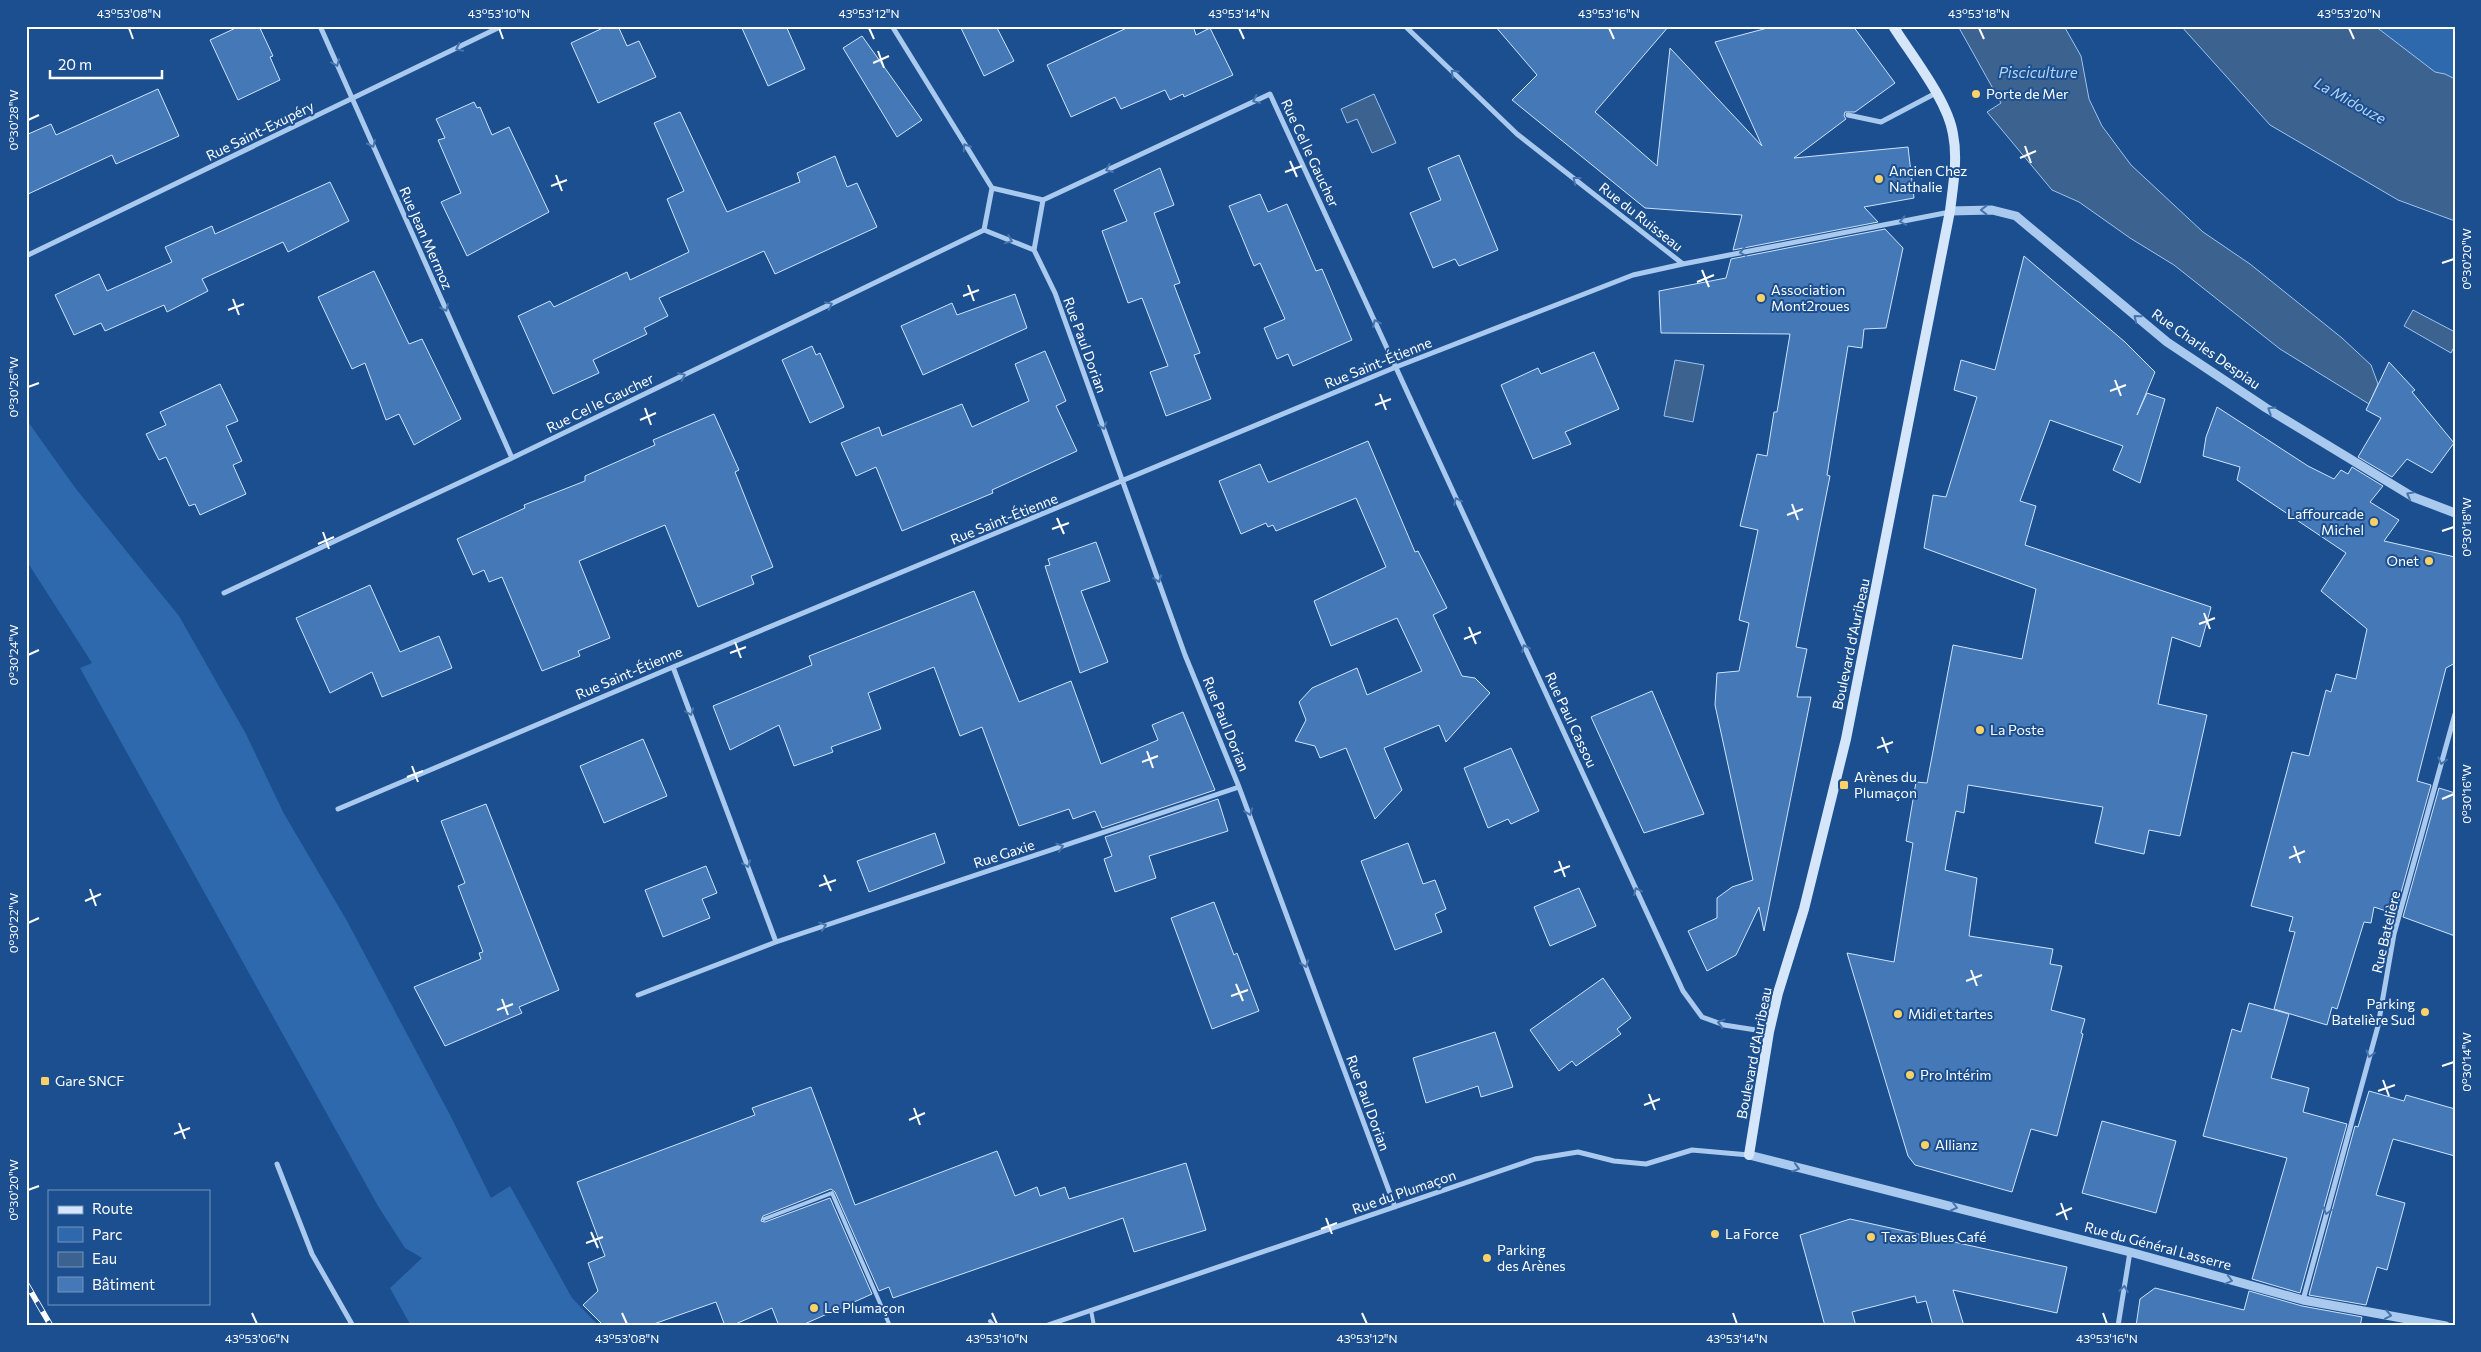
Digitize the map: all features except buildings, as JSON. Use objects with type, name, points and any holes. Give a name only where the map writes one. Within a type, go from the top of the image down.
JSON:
[{"type":"main road","name":"Boulevard d'Auribeau","points":[[1749,1155],[1769,1032],[1778,993],[1804,909],[1846,739],[1950,211],[1955,172],[1954,135],[1948,113],[1893,26]]},
{"type":"street","name":"Rue Jean Mermoz","points":[[320,26],[512,458]]},
{"type":"street","name":"Rue Saint-Exupéry","points":[[26,256],[502,26]]},
{"type":"street","points":[[892,26],[992,188],[984,230],[1034,250],[1044,200],[992,188]]},
{"type":"street","name":"Rue du Ruisseau","points":[[1405,26],[1517,134],[1684,264],[1950,211]]},
{"type":"street","points":[[1848,115],[1882,122],[1936,93]]},
{"type":"street","name":"Rue Cel le Gaucher","points":[[1044,200],[1270,94],[1396,367]]},
{"type":"street","name":"Rue Charles Despiau","points":[[1950,211],[1992,210],[2016,216],[2167,342],[2266,408],[2412,497],[2455,513]]},
{"type":"street","name":"Rue Cel le Gaucher","points":[[224,593],[512,458],[984,230]]},
{"type":"street","name":"Rue Paul Dorian","points":[[1034,250],[1054,293],[1185,654],[1239,787],[1395,1207]]},
{"type":"street","name":"Rue Saint-Étienne","points":[[338,809],[673,667],[1123,482],[1396,367],[1633,274],[1684,264]]},
{"type":"street","name":"Rue Paul Cassou","points":[[1396,367],[1683,991],[1702,1017],[1724,1025],[1769,1032]]},
{"type":"street","points":[[673,667],[776,942]]},
{"type":"street","name":"Rue Batelière","points":[[2303,1300],[2378,1026],[2394,934],[2455,714]]},
{"type":"street","name":"Rue Gaxie","points":[[638,995],[776,942],[1239,787]]},
{"type":"street","name":"Rue du Plumaçon","points":[[1045,1326],[1535,1159],[1578,1152],[1614,1161],[1646,1164],[1692,1150],[1749,1155]]},
{"type":"street","name":"Rue du Général Lasserre","points":[[1749,1155],[2130,1252],[2303,1300],[2446,1326]]},
{"type":"street","points":[[277,1164],[312,1254],[353,1326]]},
{"type":"street","points":[[2118,1326],[2130,1252]]},
{"type":"lane","points":[[764,1219],[832,1193],[890,1326]]},
{"type":"lane","points":[[1091,1310],[1094,1326]]},
{"type":"lane","points":[[990,1321],[994,1326]]},
{"type":"green space","points":[[2375,26],[2455,26],[2455,79],[2435,72]]},
{"type":"green space","points":[[26,419],[76,489],[179,616],[246,734],[283,812],[347,921],[450,1115],[491,1198],[510,1186],[572,1298],[599,1326],[411,1326],[390,1288],[422,1258],[405,1248],[378,1206],[80,668],[92,663],[26,560]]},
{"type":"water","name":"Pisciculture","points":[[1958,26],[2064,26],[2081,56],[2089,99],[2102,126],[2131,165],[2203,232],[2250,264],[2342,338],[2371,365],[2378,384],[2369,404],[2280,349],[2174,265],[2130,238],[2079,202],[2052,190],[1987,112],[2001,103]]},
{"type":"water","name":"La Midouze","points":[[2181,26],[2375,26],[2435,72],[2455,79],[2455,221],[2398,200],[2270,125]]},
{"type":"water","points":[[1374,94],[1396,143],[1372,153],[1357,119],[1347,123],[1341,109]]},
{"type":"water","points":[[2413,310],[2455,332],[2455,345],[2451,353],[2404,326]]},
{"type":"water","points":[[1675,360],[1704,365],[1693,422],[1664,416]]},
{"type":"railway","points":[[26,1283],[51,1326]]},
{"type":"place","name":"Porte de Mer","points":[[1976,94]]},
{"type":"place","name":"Ancien Chez Nathalie","points":[[1879,179]]},
{"type":"place","name":"Association Mont2roues","points":[[1761,298]]},
{"type":"place","name":"Laffourcade Michel","points":[[2374,522]]},
{"type":"place","name":"Onet","points":[[2429,561]]},
{"type":"place","name":"La Poste","points":[[1980,730]]},
{"type":"place","name":"Arènes du Plumaçon","points":[[1844,785]]},
{"type":"place","name":"Parking Batelière Sud","points":[[2425,1012]]},
{"type":"place","name":"Midi et tartes","points":[[1898,1014]]},
{"type":"place","name":"Pro Intérim","points":[[1910,1075]]},
{"type":"place","name":"Gare SNCF","points":[[45,1081]]},
{"type":"place","name":"Allianz","points":[[1925,1145]]},
{"type":"place","name":"La Force","points":[[1715,1234]]},
{"type":"place","name":"Texas Blues Café","points":[[1871,1237]]},
{"type":"place","name":"Parking des Arènes","points":[[1487,1258]]},
{"type":"place","name":"Le Plumaçon","points":[[814,1308]]}]
